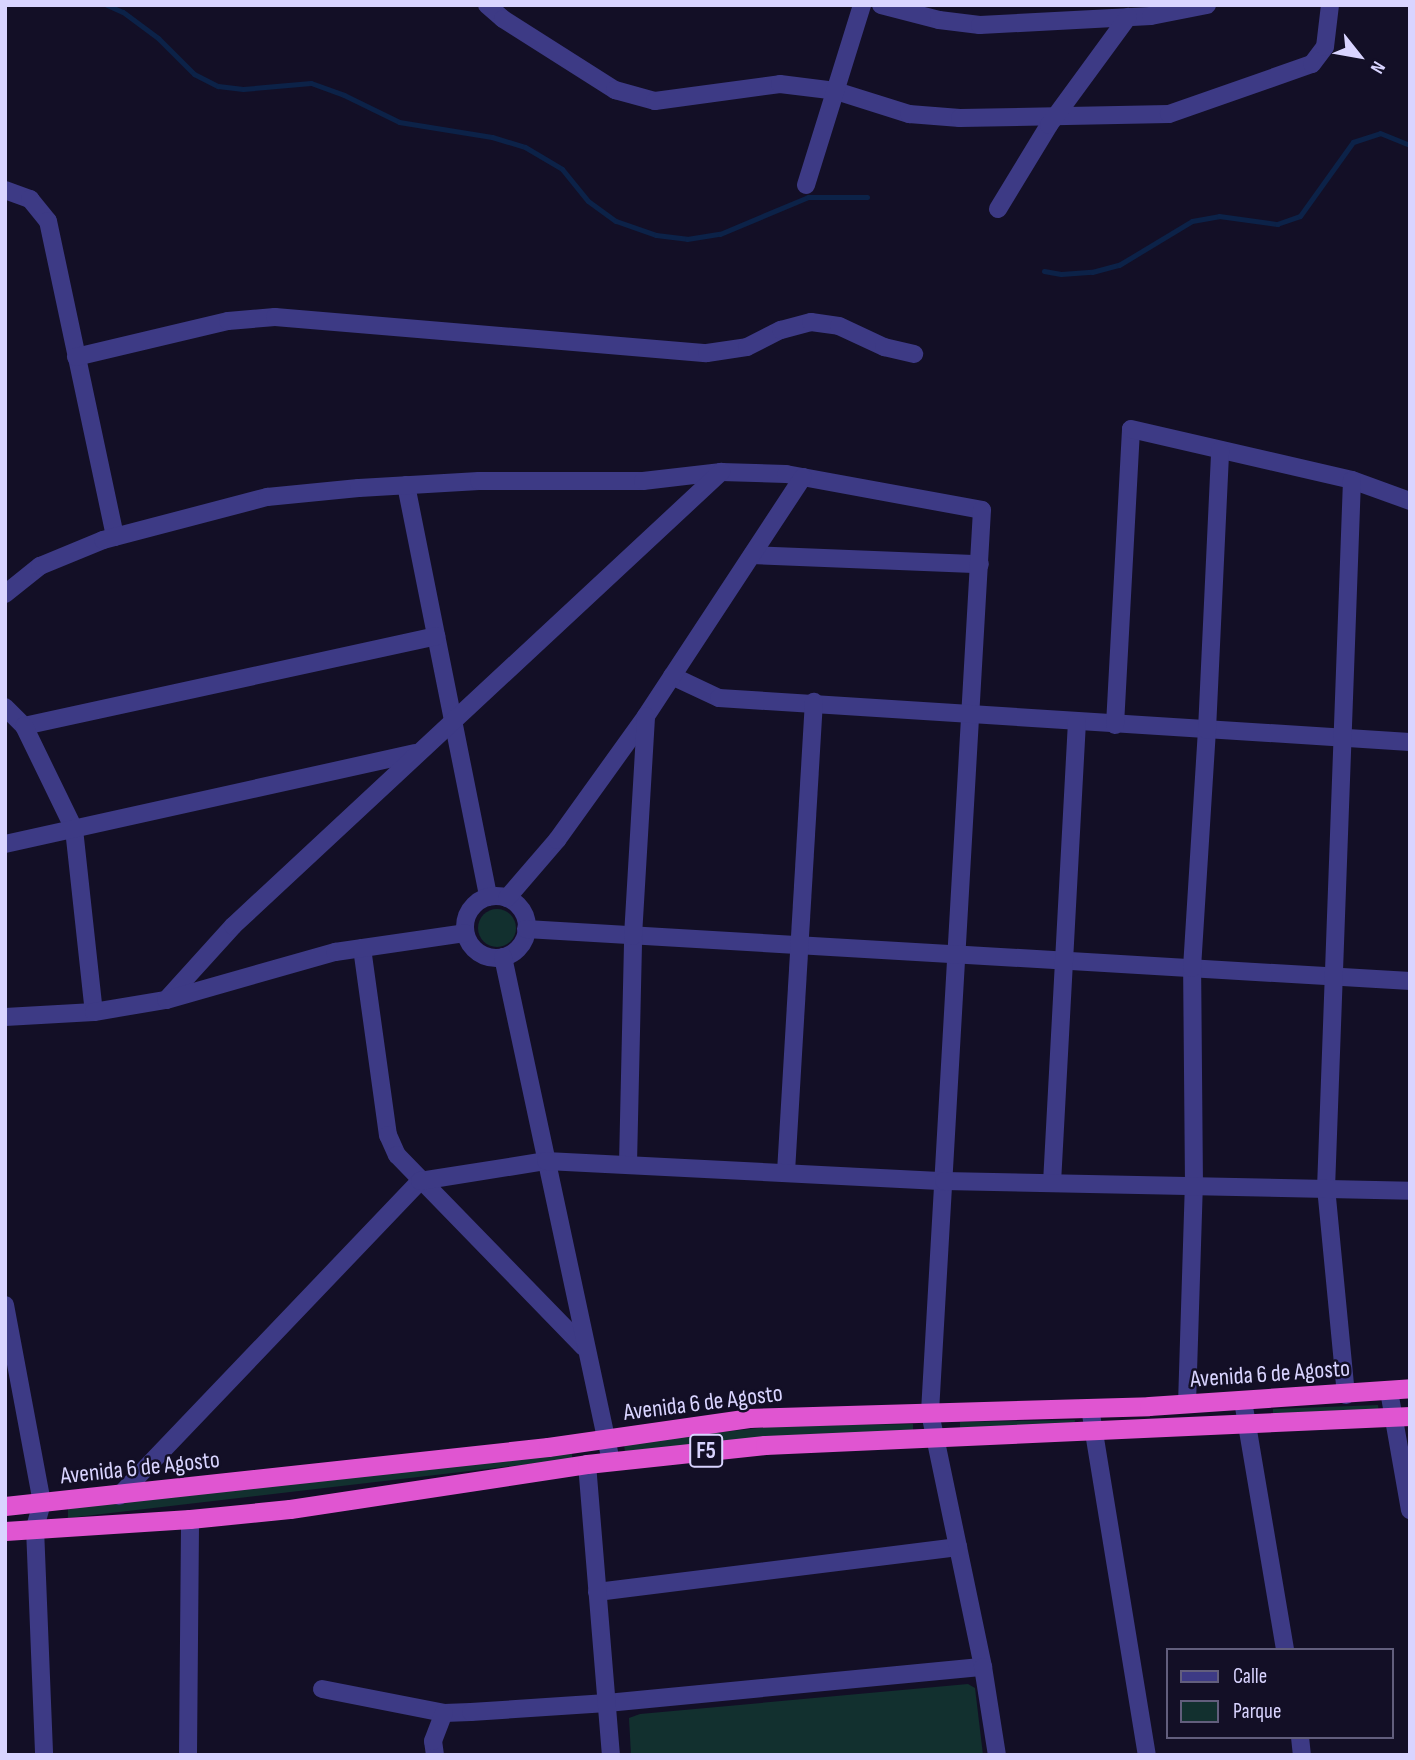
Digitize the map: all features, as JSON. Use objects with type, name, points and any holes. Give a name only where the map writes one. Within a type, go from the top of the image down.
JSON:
[{"type":"highway","name":"Avenida 6 de Agosto","points":[[5,1506],[119,1496],[606,1438],[749,1418],[1187,1404],[1346,1395],[1410,1388]]},
{"type":"highway","name":"Avenida 6 de Agosto","points":[[5,1531],[190,1519],[290,1509],[586,1464],[765,1445],[1401,1418]]},
{"type":"street","points":[[487,5],[503,19],[615,90],[655,101],[779,84],[836,91],[909,114],[960,118],[1170,114],[1312,64],[1325,47],[1330,5]]},
{"type":"street","points":[[806,185],[863,5]]},
{"type":"street","points":[[881,5],[939,19],[980,25],[1128,17],[1152,11],[1207,5]]},
{"type":"street","points":[[998,209],[1055,117],[1128,17]]},
{"type":"street","points":[[5,190],[30,199],[48,221],[115,537]]},
{"type":"street","points":[[76,356],[228,321],[275,317],[707,353],[747,347],[781,330],[811,322],[839,326],[884,347],[914,354]]},
{"type":"street","points":[[1115,724],[1131,429],[1352,480],[1410,500]]},
{"type":"street","points":[[1187,1404],[1194,1186],[1192,968],[1207,730],[1220,450]]},
{"type":"street","points":[[5,594],[40,566],[115,537],[267,497],[406,485],[479,481],[643,481],[722,472],[803,477],[982,510],[930,1413],[983,1667],[997,1755]]},
{"type":"street","points":[[166,1000],[233,926],[417,752],[453,722],[722,472]]},
{"type":"street","points":[[507,898],[557,839],[646,716],[803,477]]},
{"type":"street","points":[[1346,1395],[1326,1189],[1352,480]]},
{"type":"street","points":[[406,485],[488,897]]},
{"type":"street","points":[[752,555],[980,564]]},
{"type":"street","points":[[24,726],[436,636]]},
{"type":"street","points":[[672,676],[719,698],[1410,742]]},
{"type":"street","points":[[786,1172],[814,702]]},
{"type":"street","points":[[5,707],[24,726],[74,829],[94,1012]]},
{"type":"street","points":[[628,1164],[633,936],[646,716]]},
{"type":"street","points":[[1052,1183],[1077,722]]},
{"type":"street","points":[[5,844],[417,752]]},
{"type":"street","points":[[488,897],[507,898],[522,910],[526,929],[519,947],[503,957],[483,956],[475,950],[465,933],[467,915],[479,900],[488,897]]},
{"type":"street","points":[[526,929],[1410,981]]},
{"type":"street","points":[[5,1017],[94,1012],[166,1000],[334,952],[465,933]]},
{"type":"street","points":[[362,948],[388,1136],[397,1155],[585,1348]]},
{"type":"street","points":[[503,957],[611,1461]]},
{"type":"street","points":[[119,1496],[420,1181],[546,1161],[944,1181],[1410,1191]]},
{"type":"street","points":[[5,1305],[9,1346],[42,1503],[35,1528],[44,1755]]},
{"type":"street","points":[[1389,1391],[1401,1418],[1410,1510]]},
{"type":"street","points":[[1243,1401],[1285,1648]]},
{"type":"street","points":[[1090,1408],[1147,1755]]},
{"type":"street","points":[[586,1464],[611,1755]]},
{"type":"street","points":[[188,1755],[190,1519]]},
{"type":"street","points":[[597,1592],[958,1547]]},
{"type":"street","points":[[322,1689],[444,1713],[607,1703],[983,1667]]},
{"type":"street","points":[[435,1755],[433,1741],[444,1713]]},
{"type":"green space","points":[[497,909],[510,915],[516,928],[510,941],[497,947],[484,941],[478,928],[484,915]]},
{"type":"green space","points":[[1378,1405],[1379,1414],[1273,1418],[1273,1409]]},
{"type":"green space","points":[[1075,1420],[1074,1429],[960,1431],[960,1422]]},
{"type":"green space","points":[[913,1424],[913,1434],[625,1453],[624,1443],[778,1426]]},
{"type":"green space","points":[[572,1449],[572,1459],[68,1518],[68,1508]]},
{"type":"green space","points":[[968,1684],[975,1688],[983,1755],[631,1755],[629,1718],[640,1714]]},
{"type":"waterway","points":[[107,5],[123,12],[158,38],[194,74],[218,86],[243,89],[311,83],[344,95],[399,122],[492,137],[525,147],[562,169],[588,201],[616,221],[656,235],[687,239],[720,234],[808,197],[867,197]]},
{"type":"waterway","points":[[1044,271],[1061,274],[1092,272],[1119,265],[1192,221],[1219,216],[1277,224],[1300,216],[1353,142],[1380,133],[1410,145]]}]
